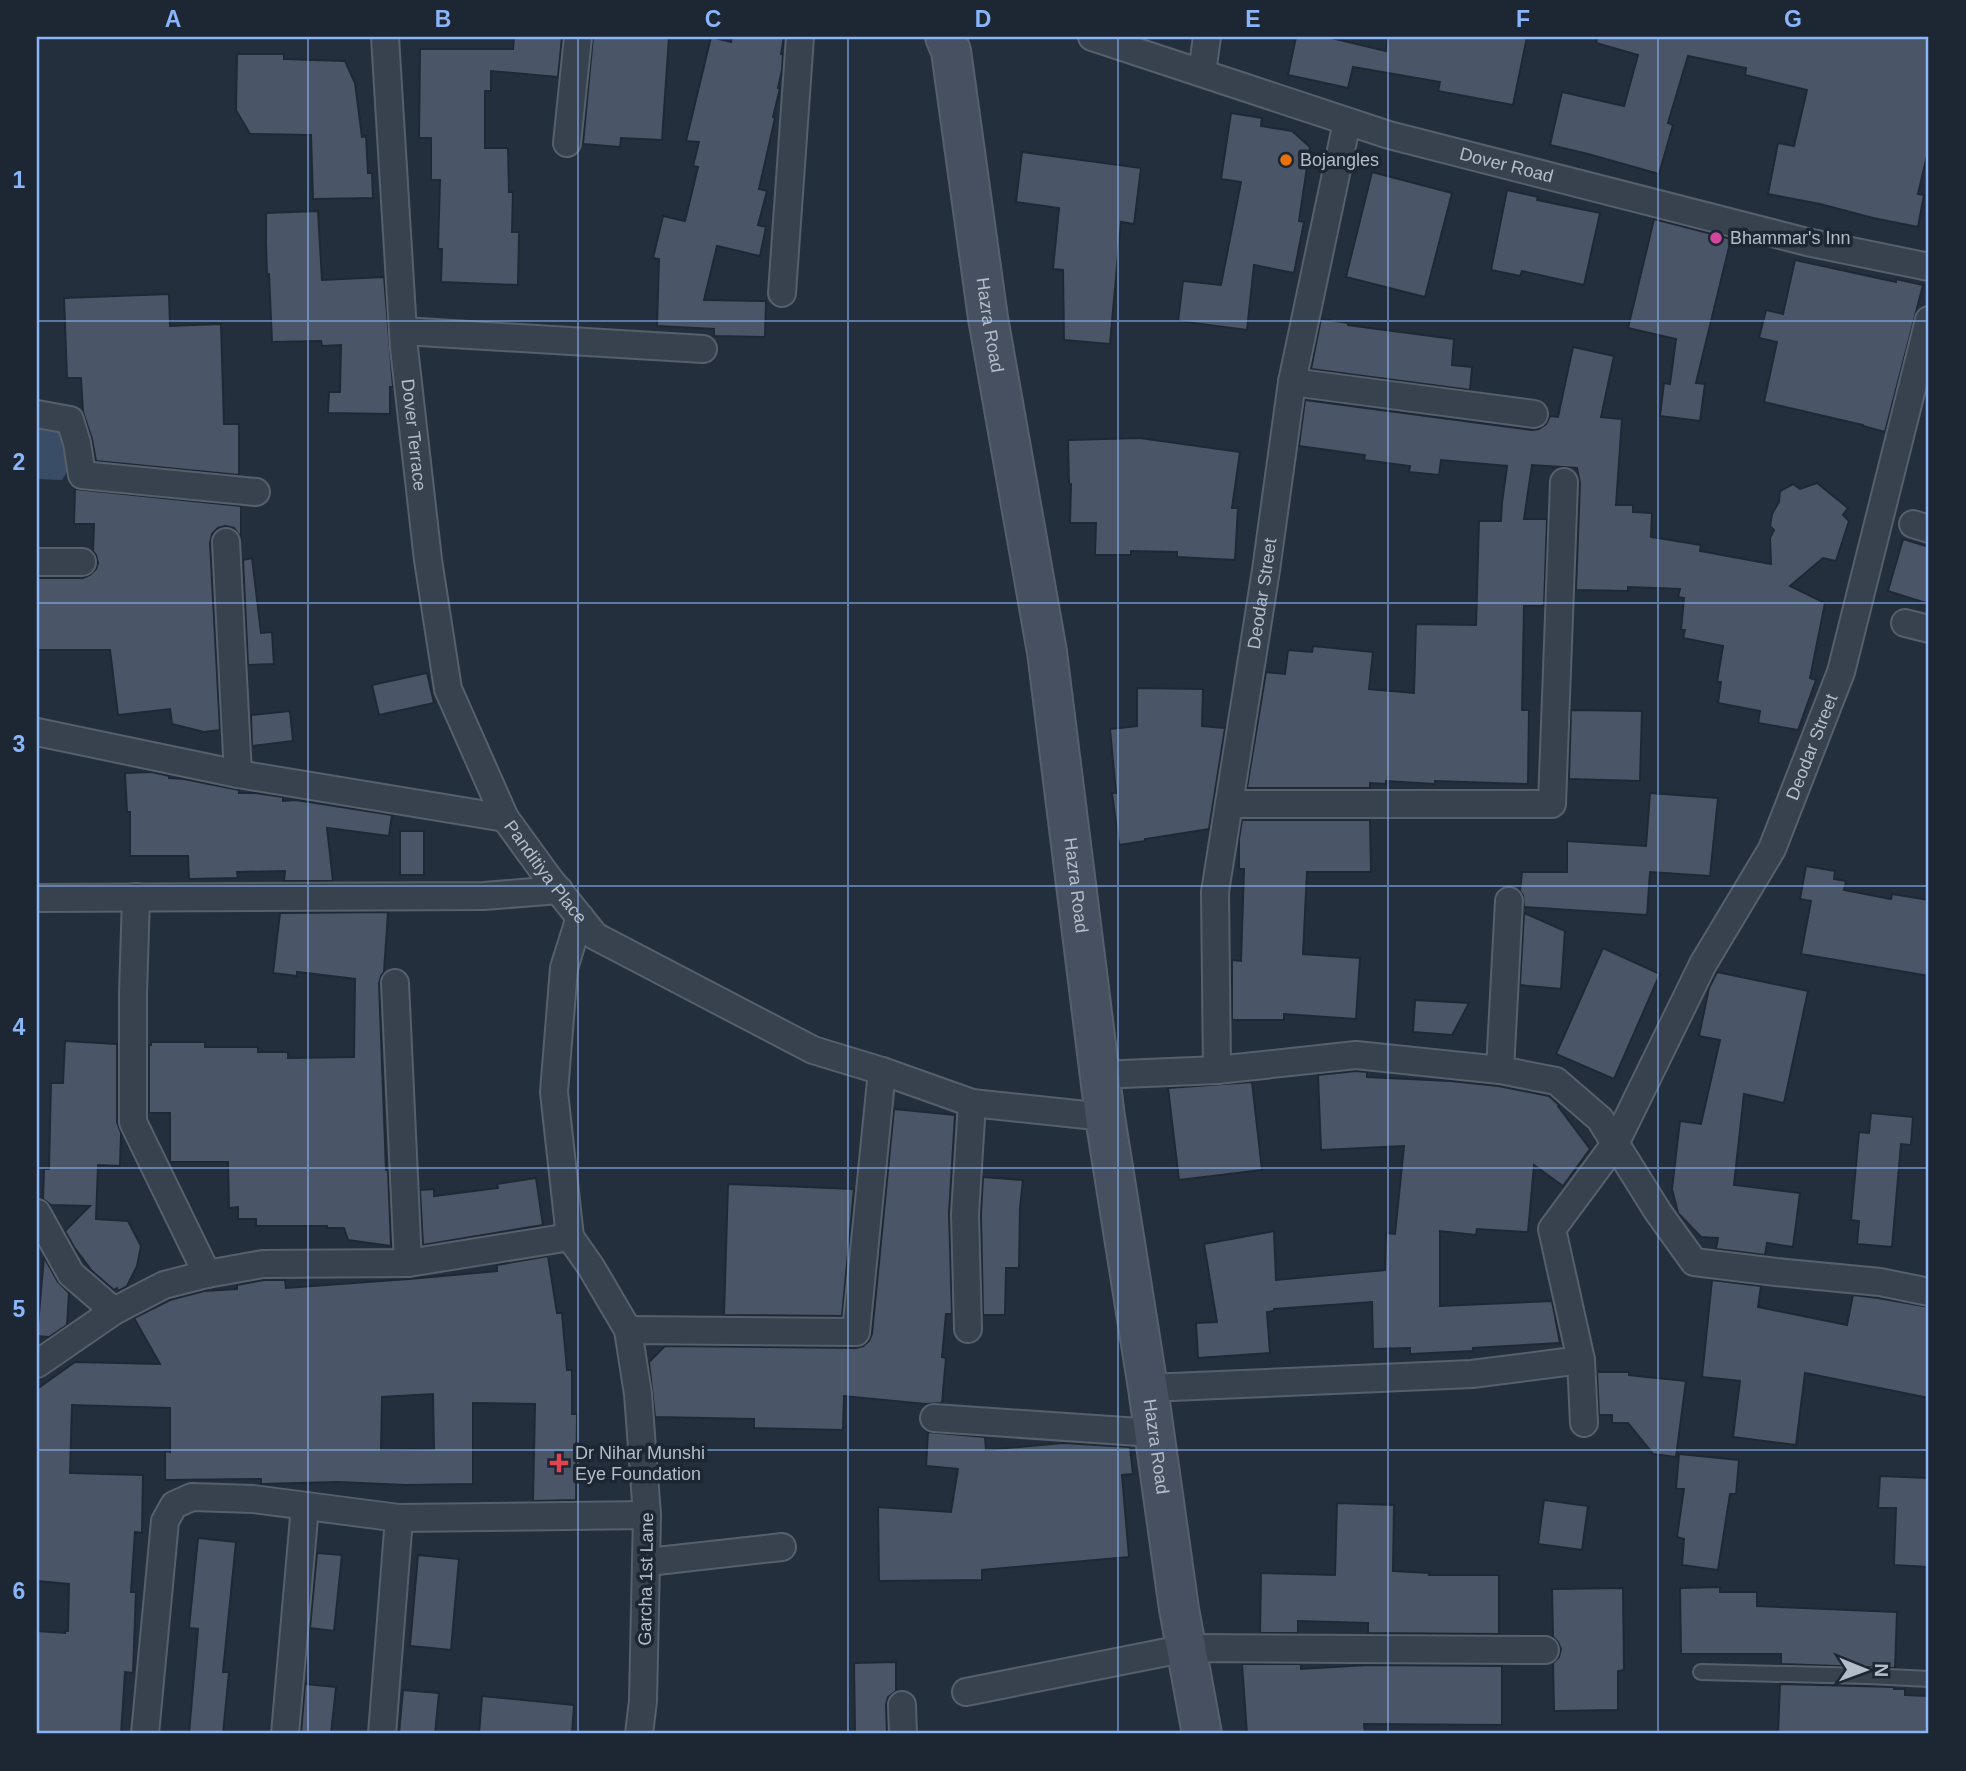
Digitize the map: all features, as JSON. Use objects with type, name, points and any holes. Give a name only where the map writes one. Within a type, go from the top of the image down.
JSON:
[{"type":"main road","name":"Hazra Road","points":[[945,37],[951,51],[988,318],[1047,652],[1105,1117],[1148,1388],[1179,1609],[1202,1734]]},
{"type":"street","name":"Dover Terrace","points":[[385,37],[403,331],[428,560],[448,689],[505,818]]},
{"type":"street","points":[[567,143],[578,37]]},
{"type":"street","points":[[782,293],[800,37]]},
{"type":"street","name":"Dover Road","points":[[1092,37],[1389,135],[1807,242],[1929,267]]},
{"type":"street","points":[[1202,72],[1207,37]]},
{"type":"street","name":"Deodar Street","points":[[1217,1070],[1215,892],[1266,570],[1292,382],[1347,122]]},
{"type":"street","name":"Deodar Street","points":[[1584,1423],[1581,1360],[1552,1229],[1615,1144],[1703,964],[1772,849],[1841,672],[1929,320]]},
{"type":"street","points":[[403,331],[703,349]]},
{"type":"street","points":[[1292,382],[1534,414]]},
{"type":"street","points":[[37,414],[70,420],[82,475],[256,492]]},
{"type":"street","points":[[1229,804],[1552,804],[1564,482]]},
{"type":"street","points":[[226,542],[238,774]]},
{"type":"street","points":[[37,562],[82,562]]},
{"type":"street","name":"Panditiya Place","points":[[37,732],[238,774],[505,818],[595,936],[813,1050],[972,1103],[1105,1117]]},
{"type":"street","points":[[37,898],[484,896],[559,890]]},
{"type":"street","points":[[136,897],[133,1122],[207,1274]]},
{"type":"street","points":[[1500,1070],[1509,901]]},
{"type":"street","points":[[37,1364],[114,1311],[164,1285],[207,1274],[263,1264],[408,1263],[570,1237],[554,1091],[564,968],[580,916]]},
{"type":"street","points":[[394,983],[408,1263]]},
{"type":"street","points":[[1100,1075],[1217,1070],[1356,1055],[1500,1070],[1556,1081],[1600,1119],[1658,1212],[1694,1262],[1880,1282],[1929,1292]]},
{"type":"street","points":[[628,1330],[856,1332],[882,1071]]},
{"type":"street","points":[[968,1329],[965,1214],[972,1103]]},
{"type":"street","points":[[37,1213],[71,1273],[114,1311]]},
{"type":"street","name":"Garcha 1st Lane","points":[[570,1237],[628,1330],[638,1394],[648,1515],[643,1701],[639,1734]]},
{"type":"street","points":[[1148,1388],[1472,1374],[1581,1360]]},
{"type":"street","points":[[934,1418],[1154,1433]]},
{"type":"street","points":[[145,1734],[165,1521],[174,1505],[192,1497],[253,1499],[399,1518],[648,1515]]},
{"type":"street","points":[[285,1734],[305,1506]]},
{"type":"street","points":[[382,1734],[399,1518]]},
{"type":"street","points":[[648,1562],[782,1547]]},
{"type":"street","points":[[966,1692],[1187,1648],[1545,1650]]},
{"type":"street","points":[[902,1705],[903,1734]]},
{"type":"lane","points":[[1701,1672],[1869,1675],[1929,1679]]},
{"type":"water","points":[[37,422],[69,428],[76,457],[62,480],[37,479]]},
{"type":"building","points":[[514,37],[562,37],[558,77],[491,71],[491,91],[485,91],[485,148],[508,148],[509,192],[513,192],[512,232],[519,232],[518,285],[441,282],[442,249],[438,249],[440,180],[431,180],[431,138],[419,138],[420,49],[513,49]]},
{"type":"building","points":[[593,37],[669,37],[662,140],[621,138],[620,147],[583,144]]},
{"type":"building","points":[[711,37],[731,42],[732,37],[784,37],[780,88],[759,189],[767,191],[758,225],[766,227],[760,256],[717,246],[704,300],[766,301],[765,337],[714,336],[714,329],[657,326],[659,259],[653,258],[663,216],[685,221],[698,167],[693,166],[699,142],[686,141]]},
{"type":"building","points":[[1296,37],[1327,37],[1386,51],[1388,37],[1527,37],[1513,105],[1438,91],[1440,82],[1353,67],[1348,88],[1288,75]]},
{"type":"building","points":[[1597,37],[1929,37],[1929,147],[1918,194],[1924,195],[1918,227],[1768,194],[1778,143],[1794,146],[1807,90],[1745,75],[1746,68],[1688,56],[1668,123],[1673,125],[1659,174],[1550,145],[1562,92],[1624,106],[1638,55],[1596,43]]},
{"type":"building","points":[[237,54],[284,54],[284,59],[345,61],[355,83],[362,137],[366,136],[368,173],[372,173],[373,198],[313,199],[311,135],[250,134],[236,110]]},
{"type":"building","points":[[1231,113],[1262,118],[1261,126],[1292,131],[1310,147],[1299,221],[1304,222],[1294,273],[1254,265],[1247,330],[1178,321],[1183,281],[1221,285],[1241,182],[1221,179]]},
{"type":"building","points":[[1022,152],[1141,168],[1134,224],[1121,222],[1110,344],[1064,340],[1063,270],[1053,269],[1059,208],[1016,202]]},
{"type":"building","points":[[1372,172],[1452,193],[1425,297],[1346,277]]},
{"type":"building","points":[[1507,190],[1538,197],[1537,200],[1600,213],[1584,285],[1522,271],[1520,276],[1491,270]]},
{"type":"building","points":[[318,211],[322,280],[384,277],[393,387],[390,387],[390,414],[328,413],[329,392],[340,392],[341,345],[322,346],[321,341],[272,342],[266,213]]},
{"type":"building","points":[[1654,219],[1731,239],[1696,383],[1705,384],[1700,421],[1660,416],[1664,383],[1670,384],[1676,339],[1628,328]]},
{"type":"building","points":[[1795,260],[1896,282],[1896,279],[1923,285],[1885,432],[1764,402],[1777,342],[1759,338],[1766,310],[1783,314]]},
{"type":"building","points":[[169,294],[170,326],[221,324],[224,424],[239,424],[239,475],[96,461],[83,412],[81,378],[67,378],[64,298]]},
{"type":"building","points":[[1321,319],[1454,339],[1452,365],[1472,367],[1470,390],[1311,369]]},
{"type":"building","points":[[1573,347],[1614,356],[1601,417],[1622,419],[1616,505],[1633,505],[1633,512],[1652,513],[1651,537],[1701,545],[1700,551],[1771,564],[1770,538],[1774,530],[1770,526],[1780,491],[1793,484],[1800,489],[1817,483],[1848,508],[1843,515],[1849,521],[1836,561],[1823,558],[1790,586],[1825,603],[1810,678],[1816,680],[1798,730],[1758,723],[1760,711],[1718,703],[1721,682],[1717,682],[1723,646],[1683,638],[1685,630],[1681,630],[1684,598],[1678,597],[1680,589],[1628,587],[1628,591],[1576,590],[1580,483],[1577,468],[1532,465],[1524,519],[1547,519],[1544,606],[1524,606],[1522,710],[1529,710],[1528,784],[1386,781],[1386,784],[1370,783],[1370,788],[1247,788],[1266,672],[1285,674],[1288,650],[1312,652],[1313,646],[1373,652],[1369,689],[1414,693],[1416,624],[1476,625],[1479,521],[1501,521],[1507,466],[1441,460],[1439,475],[1409,472],[1410,466],[1364,460],[1365,455],[1299,446],[1305,400],[1539,429],[1546,424],[1550,416],[1558,417]]},
{"type":"building","points":[[1140,438],[1240,452],[1232,508],[1238,508],[1235,560],[1177,557],[1177,552],[1131,551],[1131,555],[1095,555],[1096,523],[1070,523],[1068,440]]},
{"type":"building","points":[[75,489],[241,506],[241,538],[234,528],[225,526],[212,534],[210,543],[220,730],[204,732],[172,724],[170,709],[118,715],[110,650],[37,650],[37,578],[83,578],[96,569],[98,563],[93,551],[94,524],[74,524]]},
{"type":"building","points":[[1903,539],[1929,547],[1929,604],[1888,591]]},
{"type":"building","points":[[252,558],[261,633],[272,632],[274,664],[248,665],[243,560]]},
{"type":"building","points":[[427,673],[434,703],[379,715],[372,685]]},
{"type":"building","points":[[1137,688],[1203,689],[1202,726],[1225,728],[1209,829],[1119,845],[1112,793],[1116,793],[1110,729],[1137,726]]},
{"type":"building","points":[[1571,710],[1642,711],[1640,781],[1569,779]]},
{"type":"building","points":[[290,711],[293,741],[252,746],[251,715]]},
{"type":"building","points":[[152,772],[169,778],[239,790],[239,793],[283,797],[283,801],[296,800],[392,815],[389,836],[327,828],[333,881],[284,881],[285,871],[237,872],[238,878],[189,879],[188,856],[130,856],[130,812],[127,812],[125,773]]},
{"type":"building","points":[[1650,793],[1718,798],[1710,876],[1650,872],[1647,915],[1524,907],[1520,891],[1522,872],[1567,872],[1567,841],[1646,846]]},
{"type":"building","points":[[1242,820],[1370,820],[1371,872],[1307,872],[1303,954],[1360,958],[1356,1019],[1284,1014],[1284,1020],[1232,1020],[1232,960],[1241,961],[1244,869],[1239,869],[1239,839]]},
{"type":"building","points":[[400,831],[424,831],[424,875],[400,875]]},
{"type":"building","points":[[1806,866],[1835,871],[1834,879],[1846,881],[1844,890],[1891,899],[1892,894],[1929,900],[1929,976],[1801,954],[1811,901],[1800,899]]},
{"type":"building","points":[[388,912],[384,972],[379,984],[391,1246],[348,1240],[344,1228],[256,1226],[256,1219],[238,1219],[238,1207],[229,1208],[228,1162],[170,1162],[170,1113],[149,1113],[149,1045],[151,1042],[205,1042],[205,1047],[258,1047],[258,1052],[288,1052],[288,1058],[354,1057],[355,979],[297,972],[297,976],[273,973],[280,913]]},
{"type":"building","points":[[1524,913],[1565,931],[1561,989],[1520,985]]},
{"type":"building","points":[[1603,948],[1660,974],[1614,1079],[1556,1054]]},
{"type":"building","points":[[1717,972],[1808,991],[1784,1103],[1744,1094],[1734,1185],[1800,1193],[1793,1247],[1767,1243],[1765,1255],[1716,1249],[1718,1238],[1701,1237],[1678,1213],[1672,1189],[1680,1121],[1701,1124],[1720,1040],[1699,1036],[1709,988]]},
{"type":"building","points":[[1415,1000],[1469,1003],[1452,1035],[1413,1032]]},
{"type":"building","points":[[65,1041],[117,1044],[120,1166],[98,1165],[96,1219],[128,1221],[141,1246],[137,1266],[127,1286],[118,1291],[92,1271],[65,1231],[90,1206],[51,1205],[43,1199],[44,1169],[49,1169],[51,1083],[63,1083]]},
{"type":"building","points":[[1367,1072],[1367,1077],[1498,1086],[1549,1096],[1559,1105],[1590,1149],[1563,1186],[1534,1165],[1528,1232],[1477,1229],[1476,1235],[1440,1231],[1440,1306],[1552,1301],[1560,1343],[1410,1354],[1410,1348],[1373,1349],[1372,1302],[1274,1309],[1267,1312],[1270,1353],[1198,1358],[1196,1323],[1217,1322],[1204,1244],[1274,1231],[1276,1280],[1385,1270],[1386,1233],[1395,1234],[1404,1146],[1321,1150],[1318,1075]]},
{"type":"building","points":[[1252,1082],[1262,1170],[1179,1180],[1168,1088]]},
{"type":"building","points":[[894,1109],[955,1115],[949,1213],[952,1314],[946,1314],[942,1403],[926,1404],[844,1396],[843,1430],[754,1428],[754,1419],[655,1417],[649,1362],[665,1346],[856,1348],[869,1341],[872,1334]]},
{"type":"building","points":[[1871,1113],[1913,1117],[1911,1145],[1901,1144],[1892,1247],[1857,1244],[1859,1221],[1851,1220],[1859,1132],[1869,1133]]},
{"type":"building","points":[[983,1177],[1023,1180],[1019,1268],[1006,1268],[1005,1315],[983,1315]]},
{"type":"building","points":[[536,1178],[543,1225],[423,1245],[420,1190],[434,1189],[434,1196],[498,1188],[497,1184]]},
{"type":"building","points":[[728,1184],[854,1189],[842,1316],[724,1315]]},
{"type":"building","points":[[548,1256],[557,1313],[562,1313],[567,1370],[572,1370],[572,1414],[577,1414],[576,1500],[533,1501],[535,1404],[473,1403],[473,1484],[405,1485],[338,1482],[261,1484],[261,1479],[165,1480],[165,1451],[170,1452],[170,1408],[72,1405],[70,1473],[143,1475],[142,1533],[135,1532],[131,1592],[136,1592],[133,1673],[125,1672],[121,1734],[37,1734],[37,1631],[68,1631],[69,1584],[37,1581],[37,1389],[75,1362],[160,1364],[134,1318],[170,1300],[204,1291],[237,1289],[237,1285],[264,1280],[285,1280],[286,1288],[497,1271],[497,1265]],"holes":[[[433,1394],[434,1449],[381,1450],[382,1397]]]},
{"type":"building","points":[[44,1257],[58,1282],[69,1293],[67,1325],[49,1337],[37,1336]]},
{"type":"building","points":[[1712,1280],[1761,1286],[1758,1307],[1847,1325],[1853,1295],[1929,1307],[1929,1398],[1805,1373],[1796,1445],[1733,1437],[1740,1381],[1702,1377]]},
{"type":"building","points":[[1597,1372],[1629,1372],[1629,1375],[1686,1381],[1676,1457],[1653,1454],[1628,1423],[1612,1423],[1612,1415],[1599,1415]]},
{"type":"building","points":[[928,1432],[985,1437],[986,1450],[1063,1443],[1130,1447],[1133,1474],[1122,1475],[1129,1557],[982,1570],[982,1580],[879,1581],[878,1507],[951,1512],[958,1469],[926,1466]]},
{"type":"building","points":[[1679,1454],[1739,1460],[1736,1494],[1730,1494],[1718,1570],[1682,1565],[1684,1539],[1677,1537],[1684,1489],[1676,1489]]},
{"type":"building","points":[[1880,1476],[1929,1478],[1929,1567],[1894,1565],[1896,1508],[1878,1508]]},
{"type":"building","points":[[1544,1500],[1588,1506],[1582,1550],[1538,1544]]},
{"type":"building","points":[[1337,1503],[1394,1505],[1393,1571],[1430,1573],[1429,1575],[1499,1575],[1499,1634],[1368,1633],[1368,1623],[1298,1621],[1298,1633],[1260,1633],[1261,1573],[1335,1575]]},
{"type":"building","points":[[198,1538],[236,1542],[223,1672],[229,1672],[223,1734],[189,1734],[198,1629],[189,1628]]},
{"type":"building","points":[[317,1553],[342,1555],[334,1631],[310,1628]]},
{"type":"building","points":[[418,1555],[459,1559],[451,1650],[410,1646]]},
{"type":"building","points":[[1720,1587],[1720,1592],[1757,1592],[1757,1606],[1897,1612],[1895,1668],[1781,1664],[1781,1654],[1681,1654],[1680,1588]]},
{"type":"building","points":[[1623,1588],[1624,1670],[1618,1671],[1618,1710],[1554,1711],[1553,1663],[1559,1657],[1561,1649],[1553,1637],[1552,1589]]},
{"type":"building","points":[[896,1662],[896,1691],[888,1697],[886,1705],[887,1734],[855,1734],[854,1663]]},
{"type":"building","points":[[1242,1664],[1301,1664],[1301,1669],[1368,1665],[1502,1666],[1502,1725],[1364,1724],[1365,1734],[1247,1734]]},
{"type":"building","points":[[305,1684],[336,1687],[331,1734],[301,1734]]},
{"type":"building","points":[[1780,1684],[1894,1687],[1905,1689],[1905,1695],[1929,1696],[1929,1734],[1778,1734]]},
{"type":"building","points":[[403,1690],[439,1693],[435,1734],[399,1734]]},
{"type":"building","points":[[482,1696],[574,1705],[572,1734],[479,1734]]},
{"type":"place","name":"Bojangles","points":[[1286,160]]},
{"type":"place","name":"Bhammar's Inn","points":[[1716,238]]},
{"type":"place","name":"Dr Nihar Munshi Eye Foundation","points":[[559,1463]]}]
